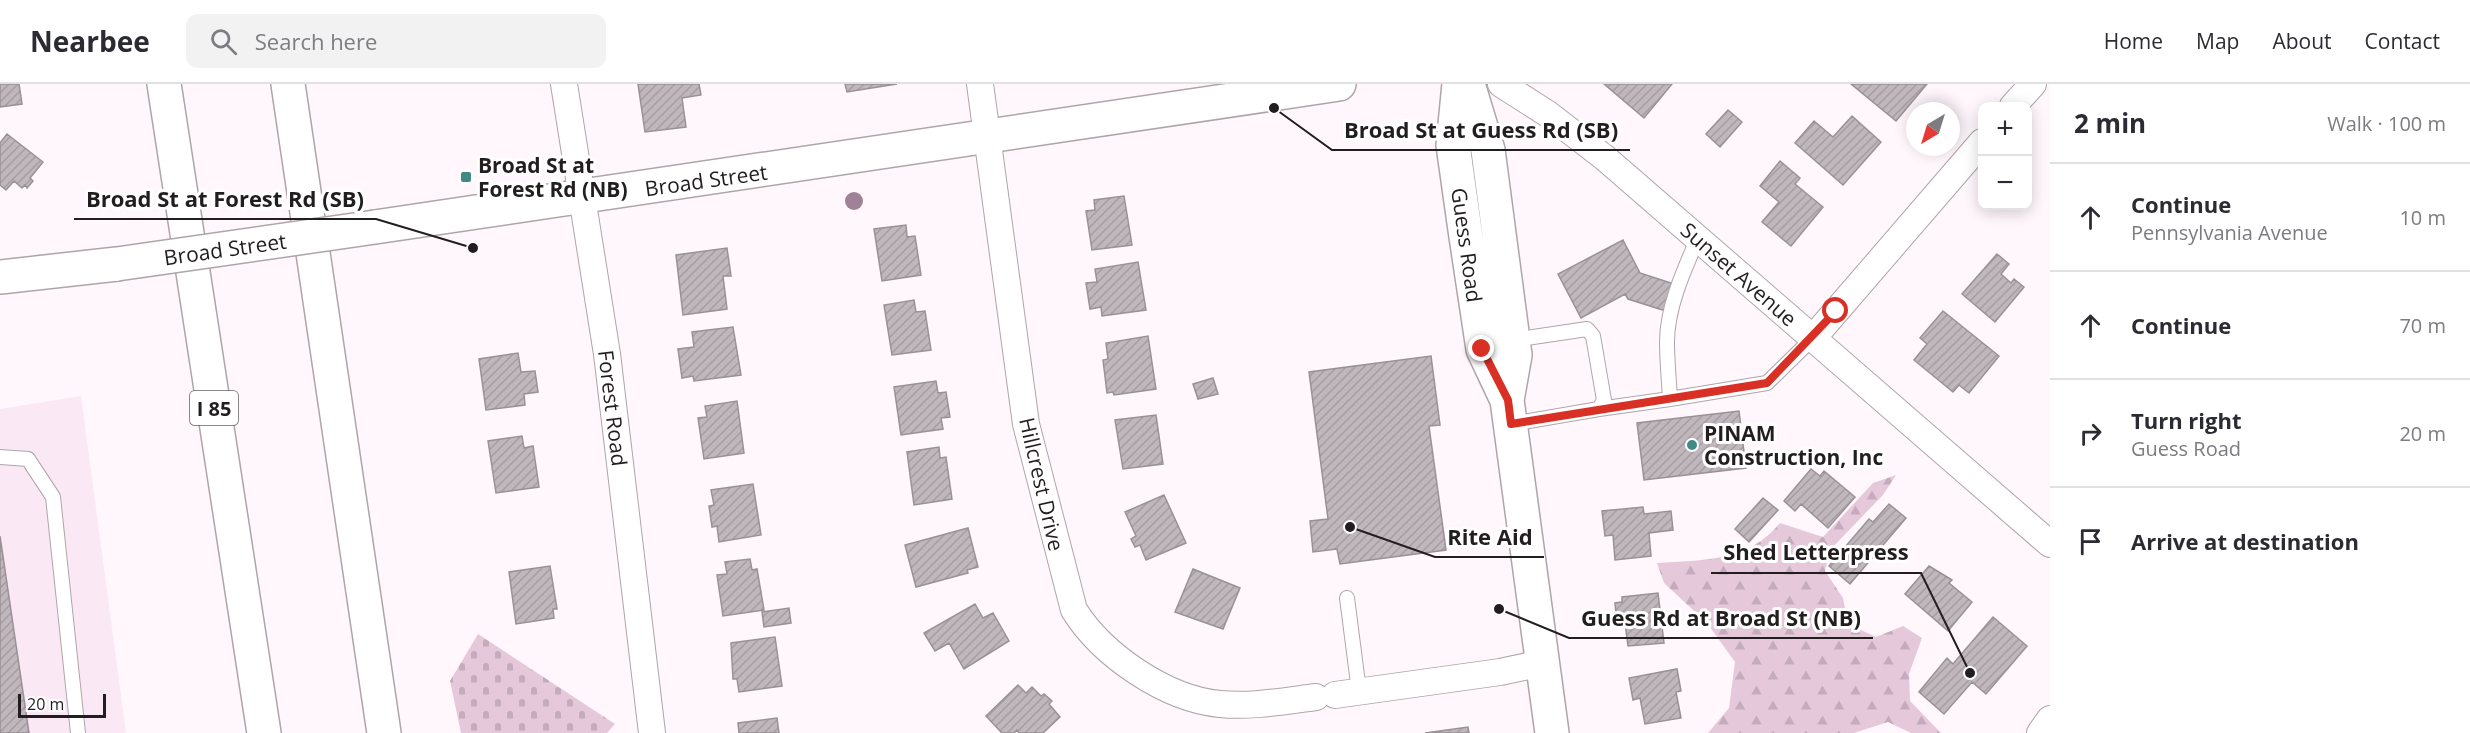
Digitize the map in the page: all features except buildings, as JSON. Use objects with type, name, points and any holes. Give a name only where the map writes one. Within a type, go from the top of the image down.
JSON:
[{"type":"main road","name":"I 85","points":[[164,84],[264,733]]},
{"type":"main road","points":[[288,84],[384,733]]},
{"type":"main road","name":"Broad Street","points":[[0,277],[117,264],[986,139],[1214,94],[1339,84]]},
{"type":"main road","name":"Guess Road","points":[[1458,84],[1453,145],[1482,349],[1509,412]]},
{"type":"main road","name":"Guess Road","points":[[1468,84],[1488,150],[1515,355],[1509,412],[1552,733]]},
{"type":"street","name":"Forest Road","points":[[564,84],[607,354],[652,733]]},
{"type":"street","name":"Hillcrest Drive","points":[[980,84],[1026,424],[1074,610],[1087,630],[1106,650],[1131,667],[1197,700],[1245,705],[1500,672],[1542,663]]},
{"type":"street","name":"Sunset Avenue","points":[[1501,84],[1548,114],[1605,158],[2050,544]]},
{"type":"street","points":[[2017,102],[2033,84]]},
{"type":"street","points":[[1813,338],[1978,148]]},
{"type":"street","points":[[2040,733],[2050,719]]},
{"type":"lane","points":[[1670,399],[1667,340],[1670,321],[1681,277],[1698,238]]},
{"type":"lane","points":[[1513,340],[1587,329],[1593,336],[1604,400],[1599,409]]},
{"type":"lane","points":[[1509,412],[1599,409],[1767,383],[1813,338]]},
{"type":"lane","points":[[0,457],[28,459],[53,497],[78,733]]},
{"type":"lane","points":[[1337,694],[1347,598]]},
{"type":"shaded area","points":[[81,396],[126,733],[0,733],[0,409]]},
{"type":"green space","points":[[1896,475],[1883,495],[1830,550],[1825,571],[1843,598],[1848,624],[1876,637],[1903,626],[1922,638],[1909,674],[1910,701],[1941,733],[1911,733],[1888,722],[1854,733],[1708,733],[1729,708],[1735,662],[1707,623],[1664,583],[1657,563],[1708,559],[1739,552],[1767,536],[1780,523],[1823,537],[1873,483]]},
{"type":"green space","points":[[478,634],[615,724],[607,733],[461,733],[450,681]]},
{"type":"place","name":"Broad St at Guess Rd (SB)","points":[[1274,108]]},
{"type":"place","name":"Broad St at Forest Rd (NB)","points":[[466,177]]},
{"type":"place","name":"Broad St at Forest Rd (SB)","points":[[473,248]]},
{"type":"place","name":"PINAM Construction, Inc","points":[[1692,445]]},
{"type":"place","name":"Rite Aid","points":[[1350,527]]},
{"type":"place","name":"Guess Rd at Broad St (NB)","points":[[1499,609]]},
{"type":"place","name":"Shed Letterpress","points":[[1970,673]]},
{"type":"route","points":[[1482,349],[1508,400],[1511,424],[1767,383],[1813,338],[1836,311]]}]
